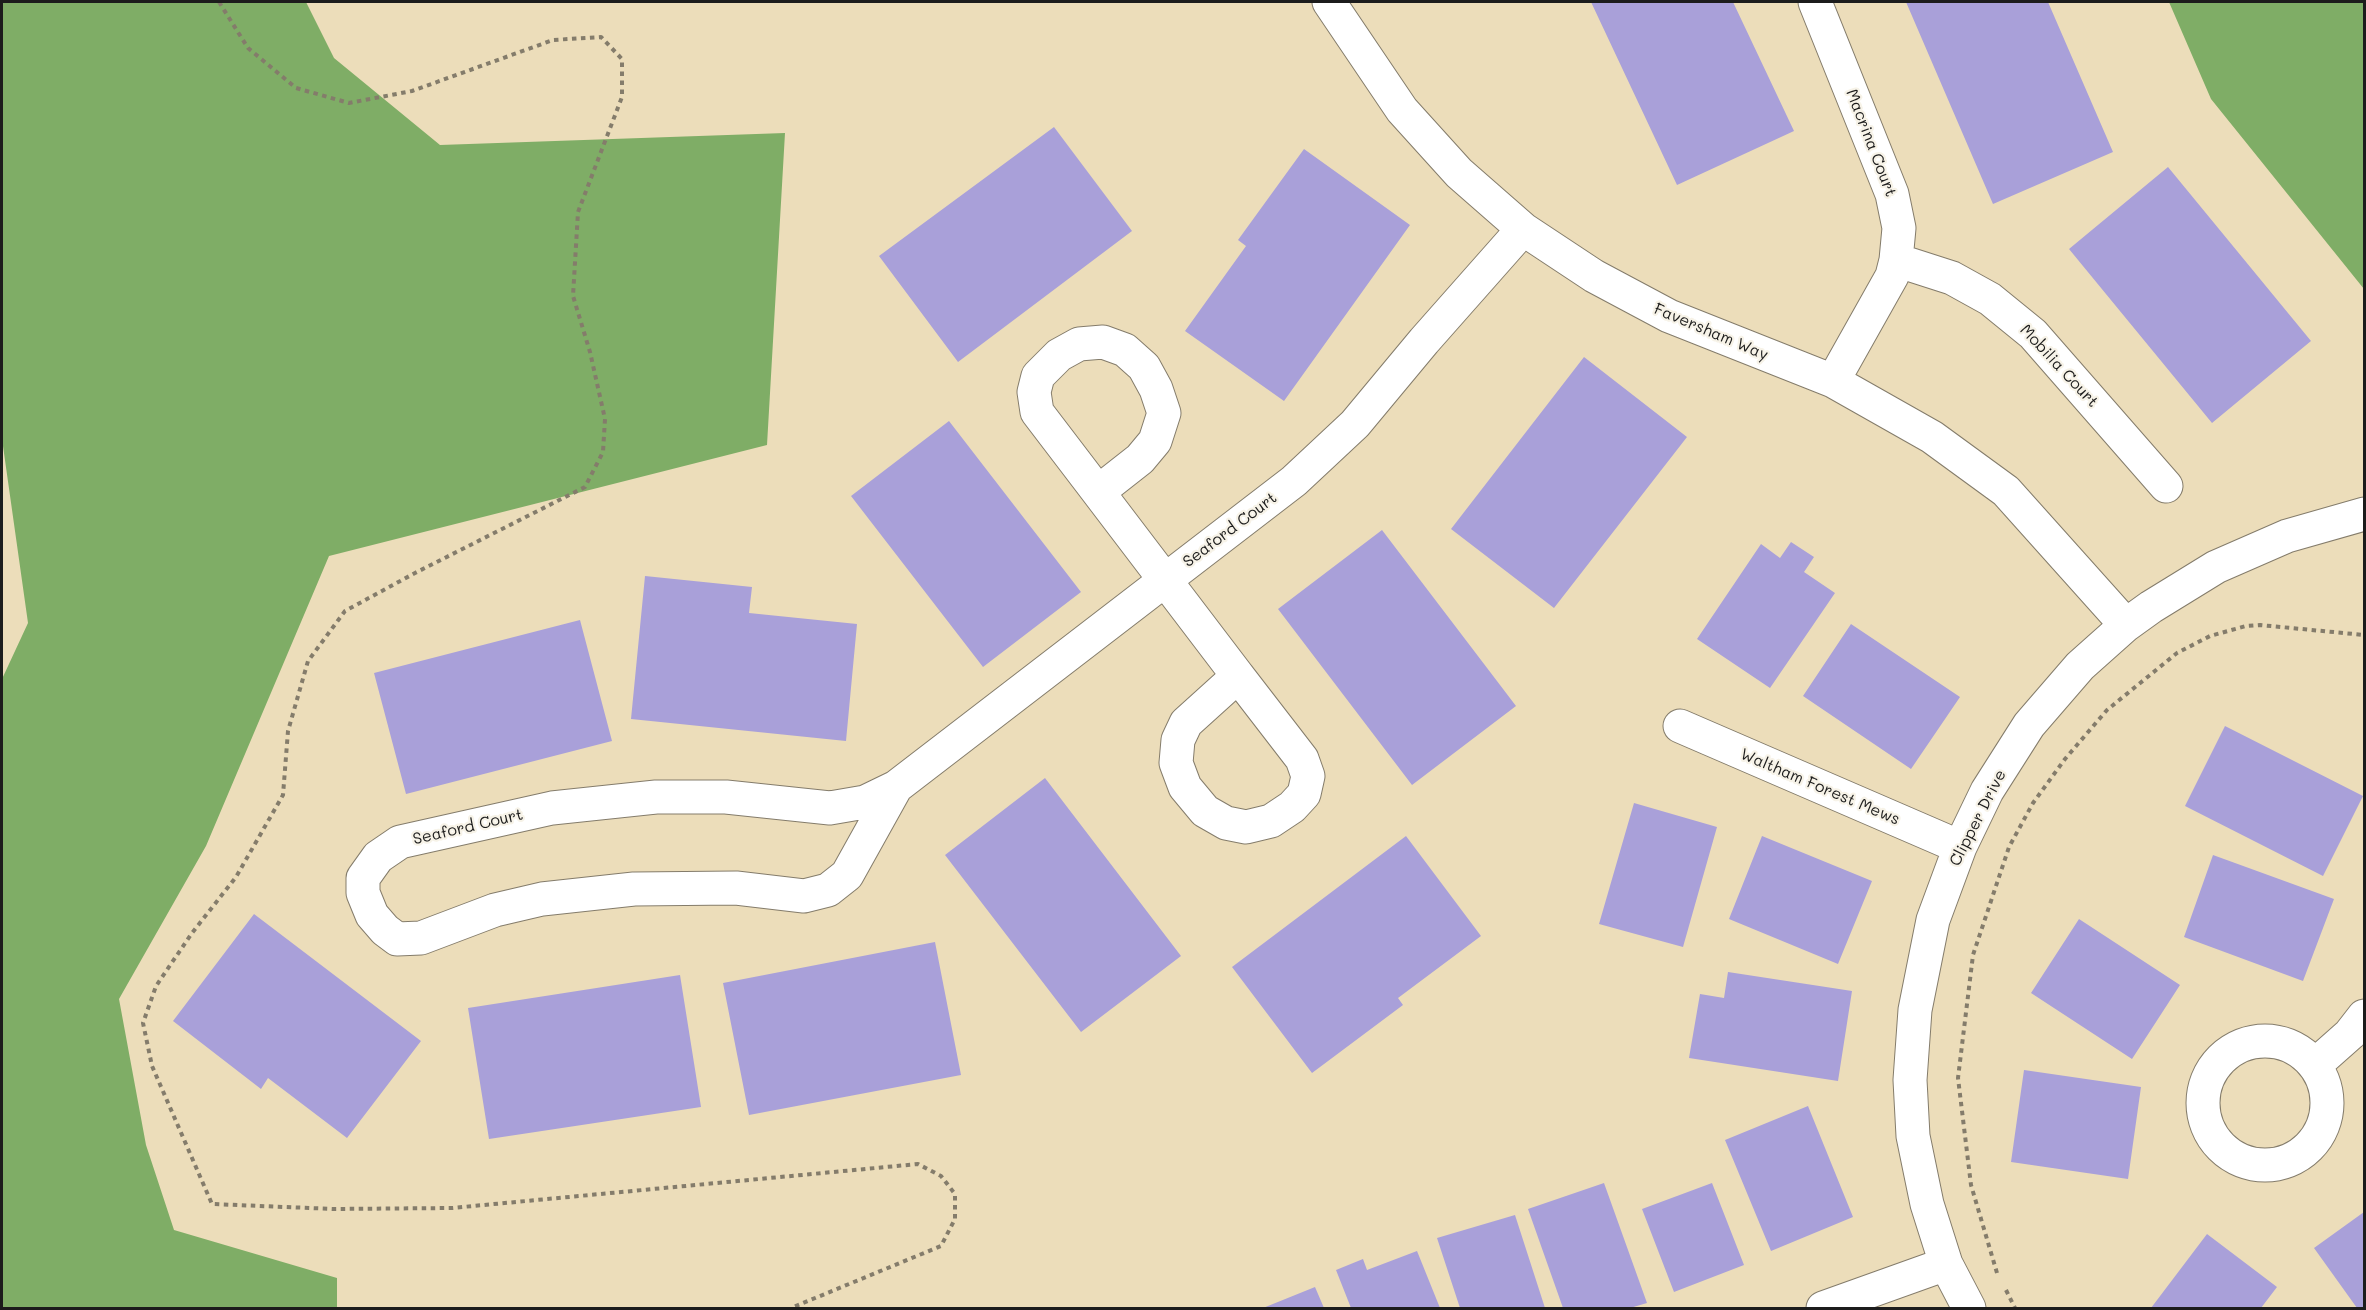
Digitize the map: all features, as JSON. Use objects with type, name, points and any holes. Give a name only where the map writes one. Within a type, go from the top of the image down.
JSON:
[{"type":"street","name":"Faversham Way","points":[[1329,2],[1402,110],[1459,173],[1523,229],[1594,276],[1668,316],[1833,381],[1932,437],[2006,491],[2126,625]]},
{"type":"street","name":"Macrina Court","points":[[1815,2],[1892,194],[1899,228],[1892,276],[1833,381]]},
{"type":"street","name":"Seaford Court","points":[[896,787],[847,875],[828,890],[804,896],[736,888],[634,889],[542,899],[495,910],[421,938],[397,939],[385,930],[372,915],[363,893],[363,878],[378,857],[400,842],[552,808],[656,797],[726,797],[830,808],[865,802],[896,787],[1294,481],[1355,424],[1424,341],[1523,229]]},
{"type":"street","name":"Mobilia Court","points":[[1896,260],[1952,278],[1990,299],[2033,334],[2166,486]]},
{"type":"street","points":[[1098,492],[1140,459],[1155,441],[1164,413],[1156,389],[1144,367],[1125,350],[1103,342],[1079,344],[1059,354],[1038,376],[1034,392],[1037,412],[1164,580],[1302,759],[1308,776],[1304,794],[1292,807],[1271,821],[1246,827],[1226,823],[1204,811],[1185,787],[1176,763],[1178,740],[1186,723],[1238,676]]},
{"type":"street","name":"Clipper Drive","points":[[1969,1308],[1947,1264],[1927,1204],[1913,1136],[1910,1080],[1915,1010],[1933,920],[1960,847],[1987,791],[2030,725],[2080,666],[2126,625],[2216,567],[2287,536],[2364,514]]},
{"type":"street","name":"Waltham Forest Mews","points":[[1680,726],[1960,847]]},
{"type":"street","points":[[2315,1065],[2350,1034],[2364,1016]]},
{"type":"street","points":[[1823,1308],[1947,1264]]},
{"type":"path","points":[[219,2],[248,48],[296,88],[349,103],[412,92],[554,40],[601,37],[622,59],[622,97],[578,212],[573,296],[590,352],[605,419],[603,452],[585,487],[345,611],[308,661],[288,731],[283,795],[236,878],[192,933],[156,986],[143,1023],[152,1066],[212,1204],[334,1209],[452,1208],[918,1164],[941,1176],[955,1194],[955,1219],[941,1246],[791,1308]]},
{"type":"path","points":[[2000,1279],[1971,1185],[1958,1078],[1973,955],[2009,847],[2033,803],[2065,759],[2107,710],[2177,652],[2210,636],[2246,626],[2260,625],[2364,635]]},
{"type":"path","points":[[2005,1289],[2015,1308]]},
{"type":"green space","points":[[2,2],[306,2],[334,58],[440,145],[785,133],[767,445],[329,556],[206,846],[119,999],[146,1145],[174,1230],[337,1278],[337,1308],[2,1308],[2,679],[28,623],[2,439]]},
{"type":"green space","points":[[2169,2],[2364,2],[2364,289],[2211,99]]},
{"type":"building","points":[[1591,2],[1733,2],[1794,131],[1677,185]]},
{"type":"building","points":[[1906,2],[2048,2],[2113,152],[1993,204]]},
{"type":"building","points":[[1054,127],[1132,231],[958,362],[879,256]]},
{"type":"building","points":[[1304,149],[1410,225],[1284,401],[1185,331],[1246,246],[1238,240]]},
{"type":"building","points":[[2168,167],[2311,341],[2212,423],[2069,249]]},
{"type":"building","points":[[1584,357],[1687,437],[1554,608],[1451,529]]},
{"type":"building","points":[[949,421],[1081,592],[983,667],[851,496]]},
{"type":"building","points":[[1382,530],[1516,706],[1412,785],[1278,609]]},
{"type":"building","points":[[1791,542],[1814,557],[1804,572],[1835,593],[1770,688],[1697,639],[1761,544],[1780,558]]},
{"type":"building","points":[[645,576],[752,587],[749,613],[857,624],[846,741],[631,719]]},
{"type":"building","points":[[580,620],[612,741],[406,794],[374,673]]},
{"type":"building","points":[[1851,624],[1960,697],[1911,769],[1803,696]]},
{"type":"building","points":[[2225,726],[2363,796],[2323,876],[2185,806]]},
{"type":"building","points":[[1045,778],[1181,956],[1081,1032],[945,855]]},
{"type":"building","points":[[1634,803],[1717,827],[1683,947],[1599,924]]},
{"type":"building","points":[[1406,836],[1481,936],[1398,998],[1403,1005],[1312,1073],[1232,967]]},
{"type":"building","points":[[1762,836],[1872,881],[1838,964],[1729,919]]},
{"type":"building","points":[[2213,855],[2334,899],[2303,981],[2184,937]]},
{"type":"building","points":[[254,914],[421,1041],[347,1138],[268,1078],[261,1089],[173,1021]]},
{"type":"building","points":[[2079,919],[2180,985],[2132,1059],[2031,993]]},
{"type":"building","points":[[935,942],[961,1075],[749,1115],[723,983]]},
{"type":"building","points":[[1728,972],[1852,991],[1838,1081],[1689,1058],[1700,994],[1724,998]]},
{"type":"building","points":[[680,975],[701,1107],[489,1139],[468,1008]]},
{"type":"building","points":[[2024,1070],[2141,1087],[2128,1179],[2011,1162]]},
{"type":"building","points":[[1808,1106],[1853,1217],[1771,1251],[1725,1140]]},
{"type":"building","points":[[1604,1183],[1647,1303],[1630,1308],[1563,1308],[1528,1209]]},
{"type":"building","points":[[1712,1183],[1744,1265],[1674,1292],[1642,1209]]},
{"type":"building","points":[[2364,1212],[2364,1308],[2357,1308],[2314,1248]]},
{"type":"building","points":[[1515,1215],[1545,1308],[1460,1308],[1437,1238]]},
{"type":"building","points":[[2207,1234],[2277,1287],[2261,1308],[2151,1308]]},
{"type":"building","points":[[1417,1251],[1440,1308],[1351,1308],[1336,1270],[1363,1259],[1367,1270]]},
{"type":"building","points":[[1315,1287],[1324,1308],[1263,1308]]}]
